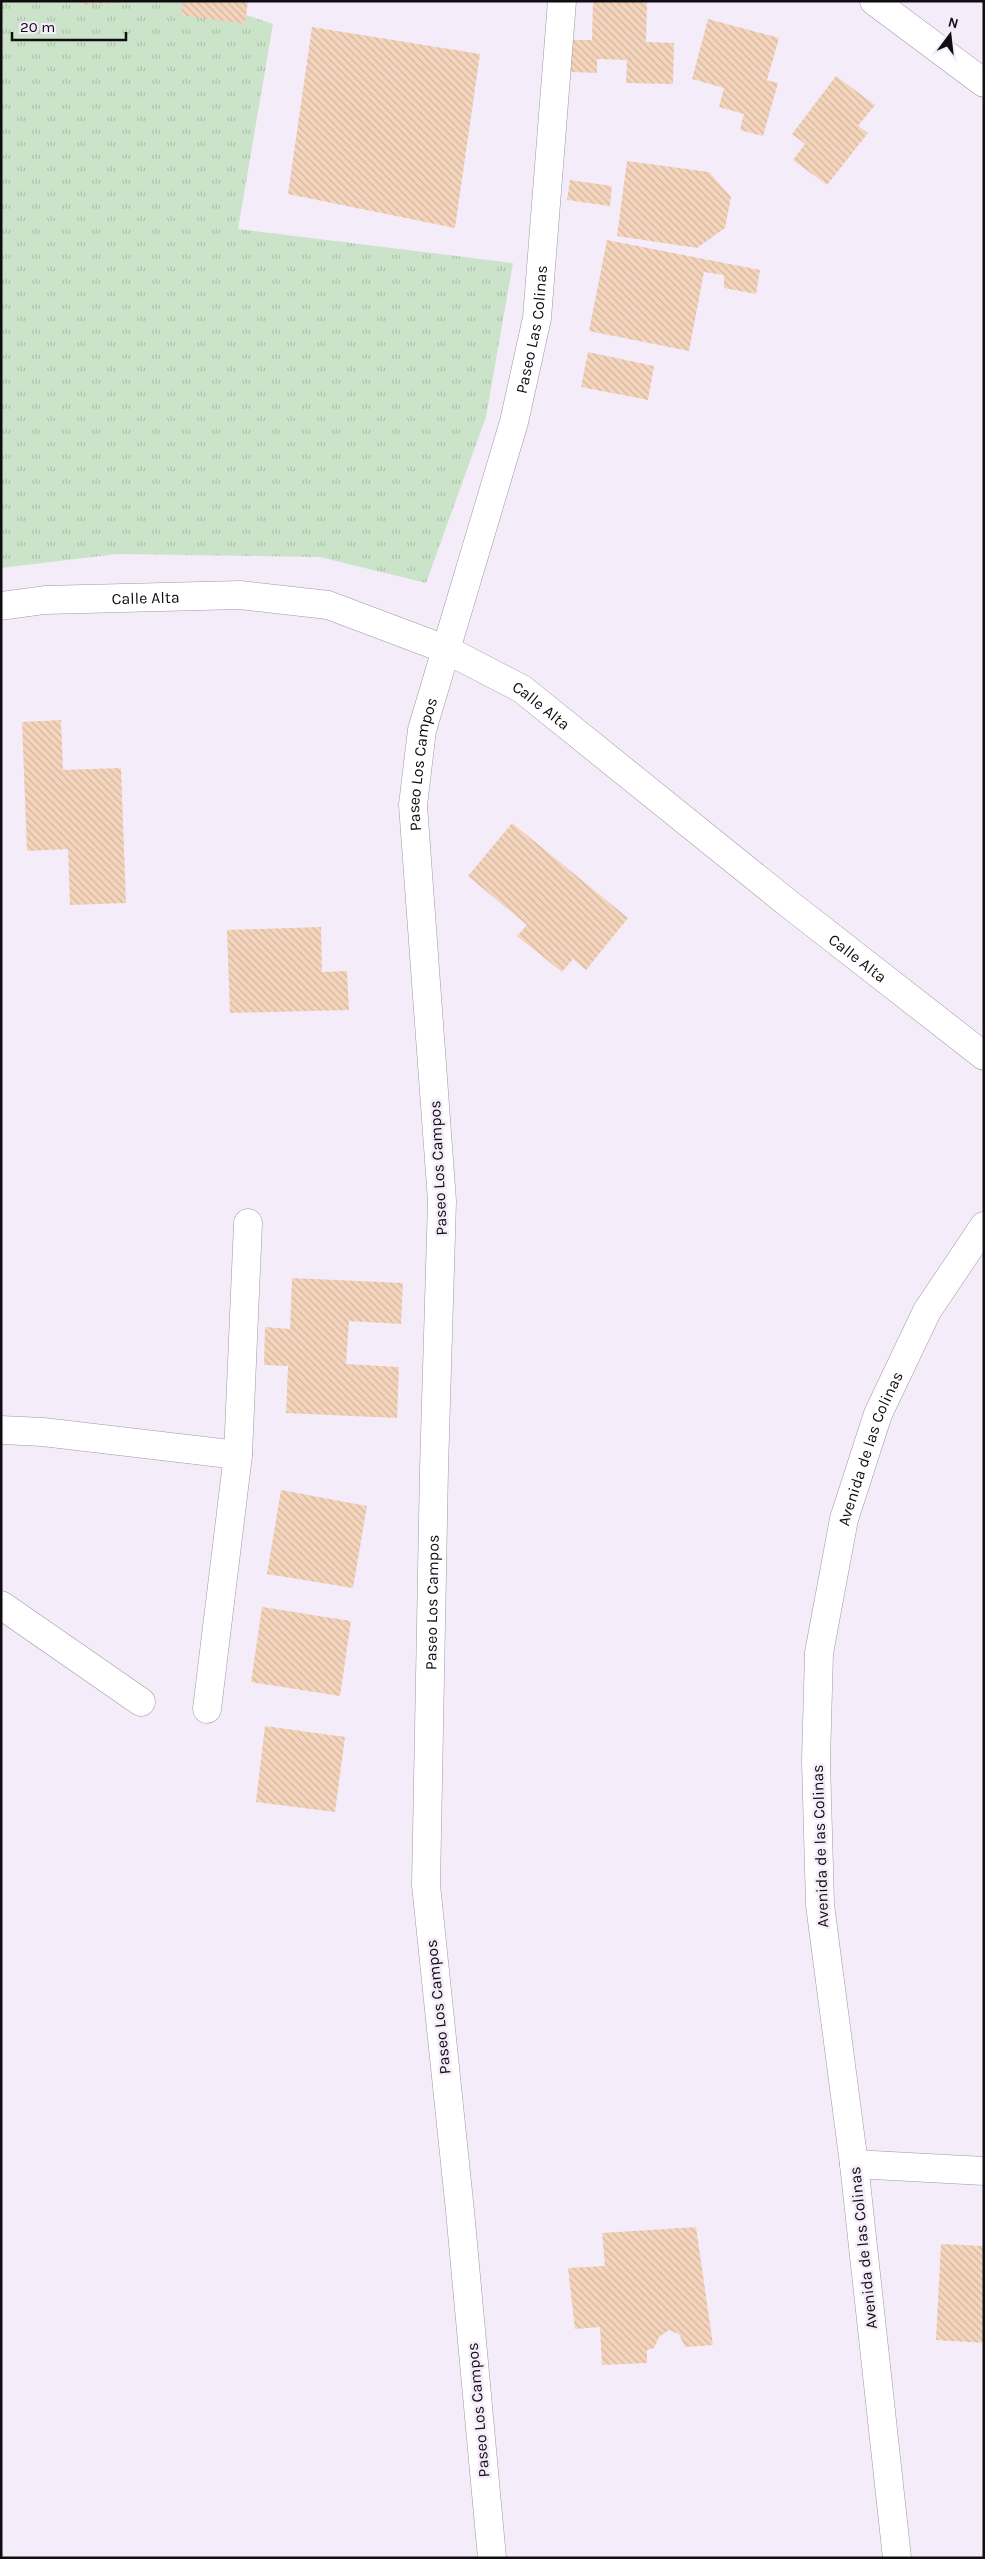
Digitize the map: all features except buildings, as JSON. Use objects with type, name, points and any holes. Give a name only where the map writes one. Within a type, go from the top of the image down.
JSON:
[{"type":"street","name":"Paseo Las Colinas","points":[[445,649],[514,422],[537,318],[562,1]]},
{"type":"street","points":[[874,1],[984,83]]},
{"type":"street","name":"Calle Alta","points":[[1,606],[45,600],[240,596],[328,605],[445,649],[522,690],[789,904],[984,1056]]},
{"type":"street","name":"Paseo Los Campos","points":[[445,649],[422,730],[413,805],[442,1200],[426,1885],[461,2221],[492,2558]]},
{"type":"street","points":[[207,1709],[238,1455],[248,1223]]},
{"type":"street","name":"Avenida de las Colinas","points":[[897,2558],[854,2164],[820,1905],[816,1761],[819,1653],[844,1519],[878,1414],[927,1311],[984,1226]]},
{"type":"street","points":[[1,1430],[43,1432],[238,1455]]},
{"type":"street","points":[[1,1605],[141,1702]]},
{"type":"street","points":[[854,2164],[984,2171]]},
{"type":"green space","points":[[1,1],[223,1],[222,7],[273,24],[238,229],[513,263],[486,417],[426,583],[320,557],[117,554],[1,568]]}]
